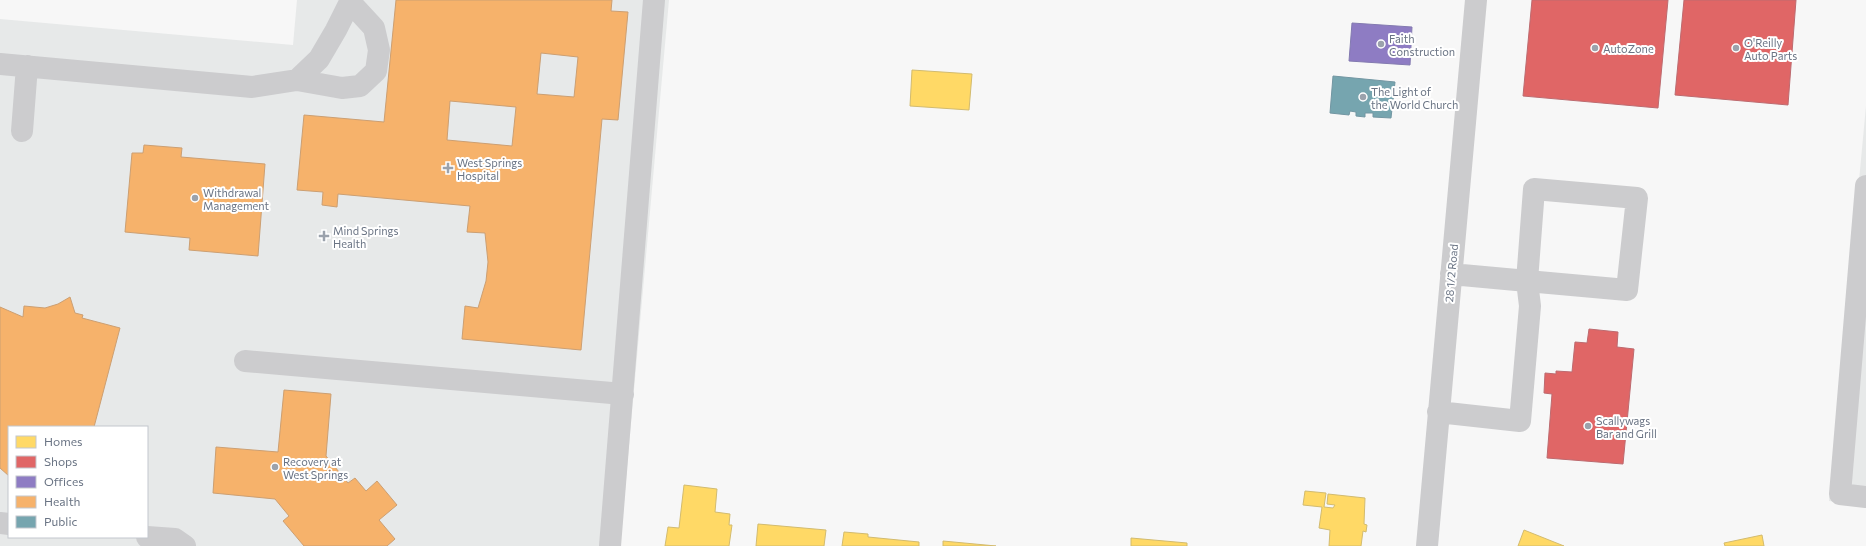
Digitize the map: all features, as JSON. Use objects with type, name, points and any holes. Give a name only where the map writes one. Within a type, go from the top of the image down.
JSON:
[{"type":"street","points":[[610,546],[654,0]]},
{"type":"street","name":"28 1/2 Road","points":[[1427,546],[1476,0]]},
{"type":"street","points":[[0,64],[252,86],[297,80],[342,88],[360,86],[376,71],[379,50],[374,28],[363,18],[350,1],[336,30],[319,59],[297,80]]},
{"type":"street","points":[[22,131],[27,66]]},
{"type":"street","points":[[1866,186],[1840,494],[1866,497]]},
{"type":"street","points":[[1438,412],[1520,421],[1530,306],[1527,281],[1534,189],[1637,198],[1627,290],[1527,281],[1451,274]]},
{"type":"street","points":[[245,361],[622,394]]},
{"type":"street","points":[[148,537],[174,539],[185,546]]},
{"type":"shaded area","name":"Mind Springs Health","points":[[297,0],[669,0],[620,546],[0,546],[0,19],[293,45]]},
{"type":"shaded area","points":[[1866,106],[1866,505],[1829,501]]},
{"type":"building: Homes","points":[[912,70],[972,74],[969,110],[910,106]]},
{"type":"building: Homes","points":[[684,485],[717,489],[715,512],[730,514],[729,525],[732,525],[729,546],[665,546],[668,527],[679,528]]},
{"type":"building: Homes","points":[[1305,491],[1326,493],[1324,507],[1333,508],[1335,505],[1327,504],[1328,494],[1365,498],[1364,524],[1367,525],[1366,532],[1363,531],[1361,546],[1329,546],[1330,530],[1319,528],[1322,507],[1303,505]]},
{"type":"building: Homes","points":[[758,524],[826,530],[824,546],[756,546]]},
{"type":"building: Homes","points":[[1524,530],[1564,546],[1518,546]]},
{"type":"building: Homes","points":[[844,532],[868,534],[868,537],[919,542],[919,546],[842,546]]},
{"type":"building: Homes","points":[[1762,535],[1764,546],[1725,546],[1724,543]]},
{"type":"building: Homes","points":[[1131,538],[1187,543],[1187,546],[1131,546]]},
{"type":"building: Homes","points":[[943,541],[996,546],[943,546]]},
{"type":"building: Shops","name":"AutoZone","points":[[1532,0],[1668,0],[1658,108],[1523,96]]},
{"type":"building: Shops","name":"O'Reilly Auto Parts","points":[[1684,0],[1796,0],[1788,105],[1675,95]]},
{"type":"building: Shops","name":"Scallywags Bar and Grill","points":[[1589,329],[1618,332],[1617,347],[1634,349],[1623,464],[1547,458],[1552,394],[1544,393],[1545,373],[1556,374],[1556,371],[1572,372],[1575,342],[1587,343]]},
{"type":"building: Offices","name":"Faith Construction","points":[[1352,23],[1412,27],[1410,65],[1349,61]]},
{"type":"building: Health","name":"West Springs Hospital","points":[[396,0],[612,0],[611,11],[628,12],[618,120],[602,119],[581,350],[462,339],[465,306],[478,308],[486,281],[488,262],[485,233],[467,232],[470,206],[338,194],[337,207],[322,205],[323,192],[297,190],[304,115],[384,122]],"holes":[[[541,53],[578,57],[574,97],[537,94]],[[450,101],[516,107],[512,146],[447,140]]]},
{"type":"building: Health","name":"Withdrawal Management","points":[[144,145],[182,148],[181,157],[265,164],[258,256],[189,250],[190,238],[125,232],[132,153],[143,153]]},
{"type":"building: Health","points":[[70,297],[75,313],[83,315],[82,318],[120,328],[94,426],[8,426],[8,475],[0,468],[0,307],[23,317],[24,306],[45,308],[58,304]]},
{"type":"building: Health","name":"Recovery at West Springs","points":[[284,390],[331,394],[326,456],[348,483],[355,478],[366,491],[377,481],[397,505],[379,520],[395,539],[387,546],[304,546],[283,521],[289,516],[275,499],[213,493],[216,447],[278,452]]},
{"type":"building: Public","name":"The Light of the World Church","points":[[1333,76],[1395,82],[1391,118],[1373,117],[1373,113],[1365,113],[1365,117],[1356,116],[1356,112],[1350,111],[1349,115],[1330,113]]},
{"type":"place","name":"Faith Construction","points":[[1381,44]]},
{"type":"place","name":"AutoZone","points":[[1595,48]]},
{"type":"place","name":"O'Reilly Auto Parts","points":[[1736,48]]},
{"type":"place","name":"The Light of the World Church","points":[[1363,97]]},
{"type":"place","name":"West Springs Hospital","points":[[448,168]]},
{"type":"place","name":"Withdrawal Management","points":[[195,198]]},
{"type":"place","name":"Mind Springs Health","points":[[324,236]]},
{"type":"place","name":"Scallywags Bar and Grill","points":[[1588,426]]},
{"type":"place","name":"Recovery at West Springs","points":[[275,467]]}]
